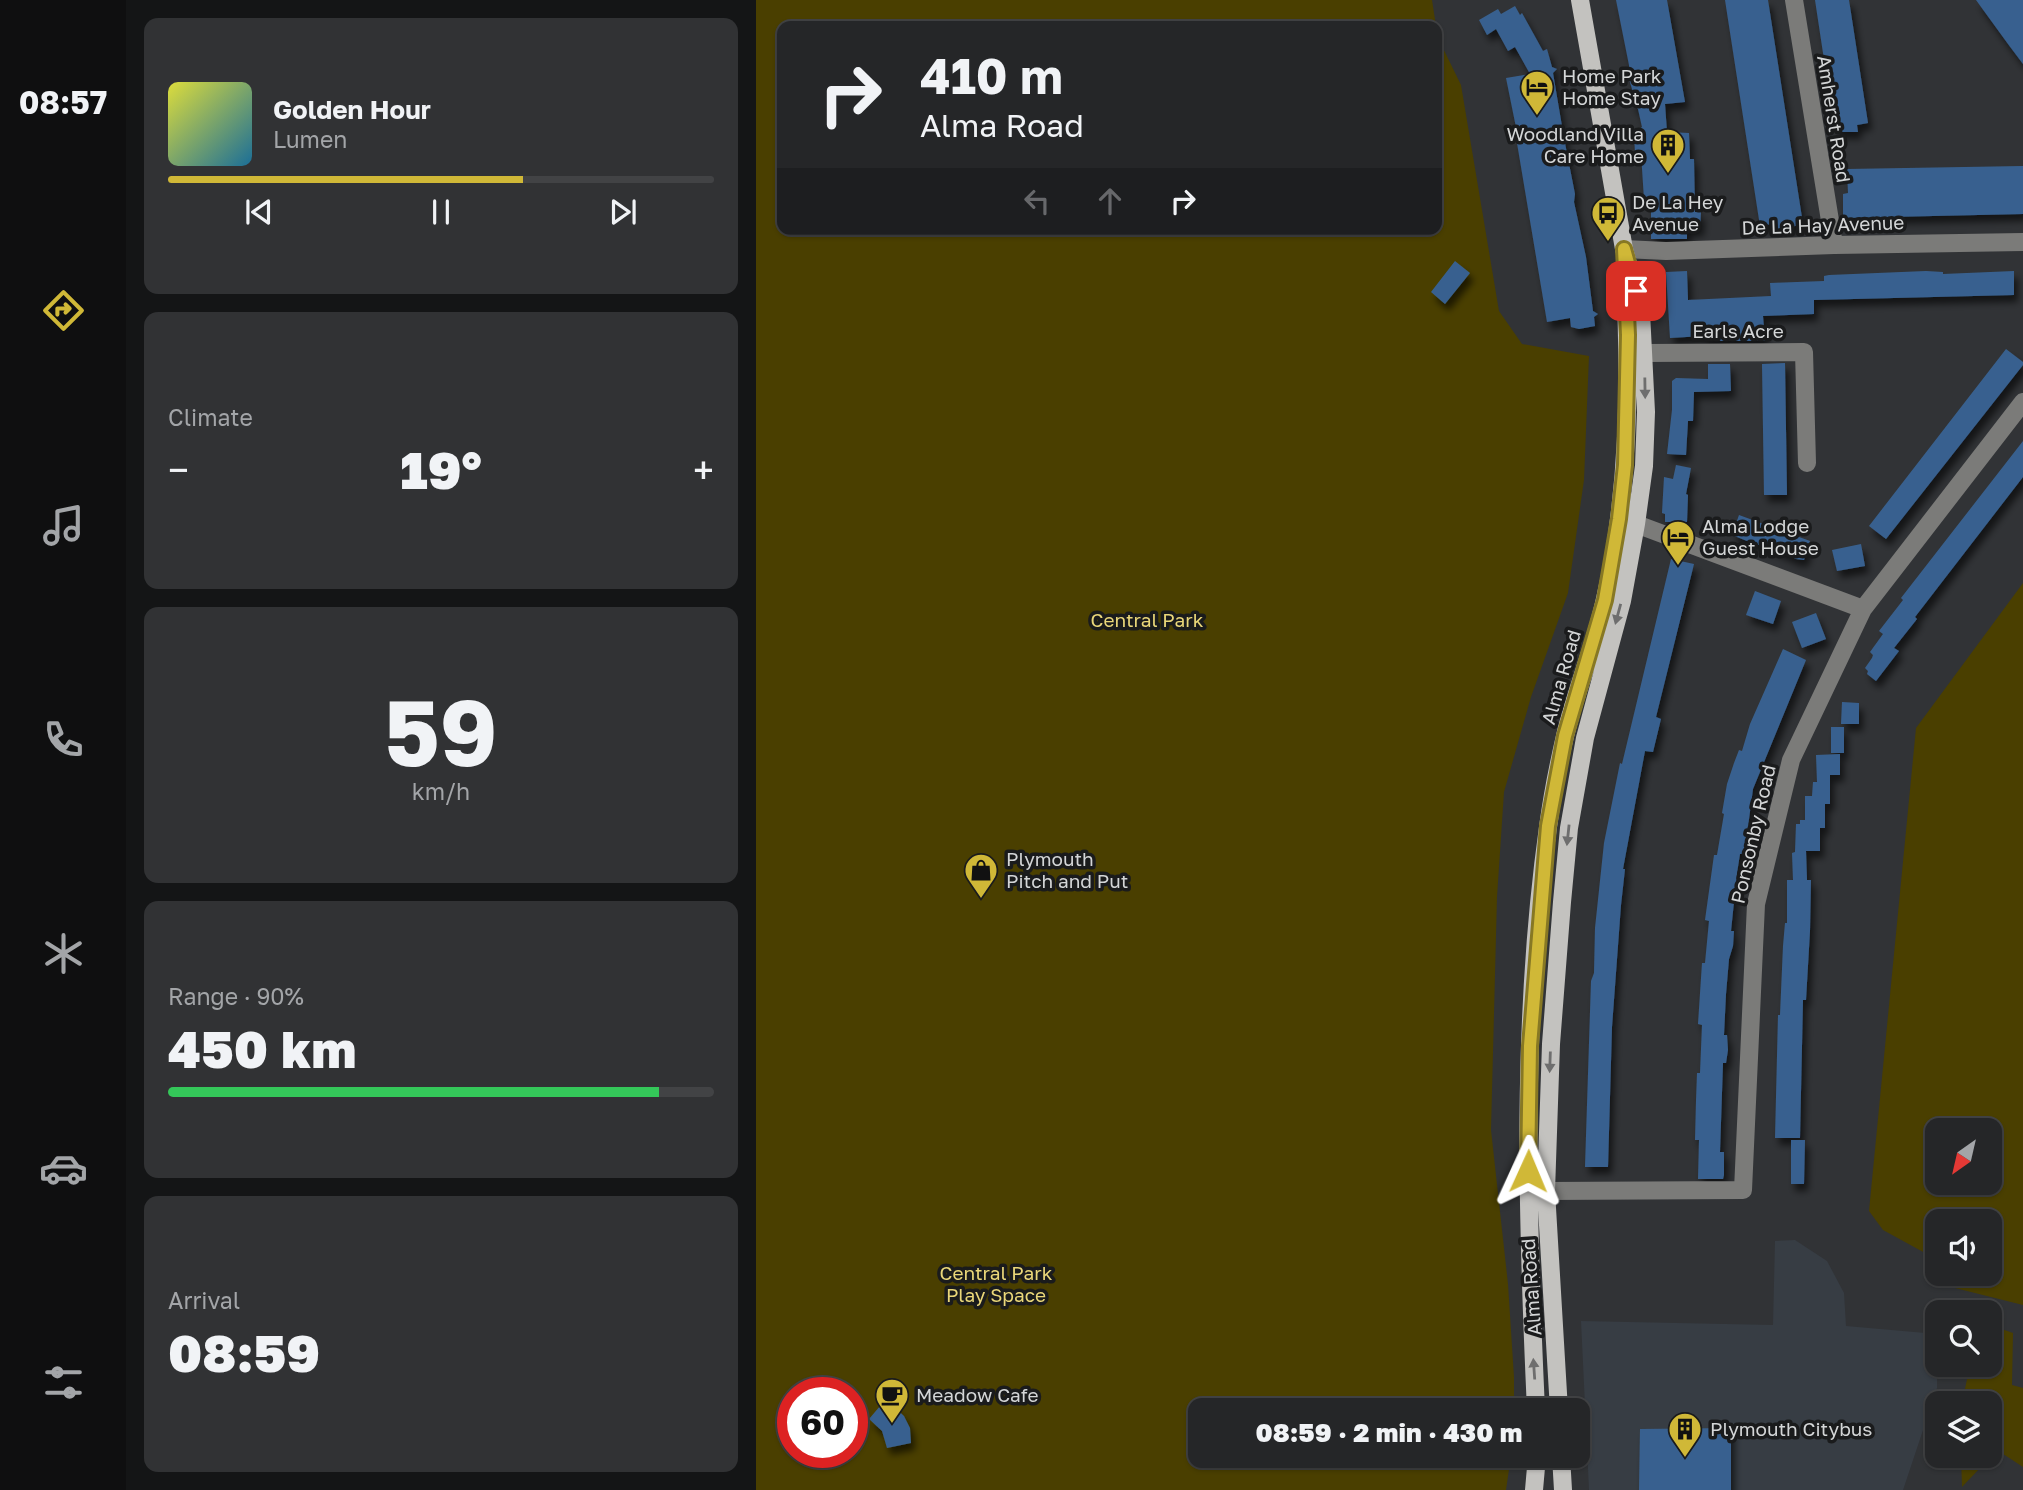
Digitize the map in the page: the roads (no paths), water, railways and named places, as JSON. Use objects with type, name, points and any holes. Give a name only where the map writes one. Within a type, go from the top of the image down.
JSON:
[{"type":"main road","name":"Alma Road","points":[[1558,1398],[1546,1191],[1551,1044],[1569,828],[1585,738],[1622,601],[1644,466],[1645,353],[1642,312],[1624,249],[1580,0]]},
{"type":"main road","name":"Alma Road","points":[[1535,1398],[1527,1196],[1530,1046],[1540,906],[1548,826],[1565,736],[1605,600],[1619,519],[1627,413],[1628,335],[1624,249]]},
{"type":"main road","points":[[1534,1490],[1536,1468]]},
{"type":"main road","points":[[1562,1468],[1563,1490]]},
{"type":"street","name":"Amherst Road","points":[[1794,0],[1834,245]]},
{"type":"street","name":"De La Hay Avenue","points":[[1624,249],[1666,251],[2023,242]]},
{"type":"street","name":"Earls Acre","points":[[1645,353],[1804,352],[1807,463]]},
{"type":"street","name":"Ponsonby Road","points":[[1546,1191],[1743,1190],[1756,904],[1791,760],[1863,609],[2023,402]]},
{"type":"street","points":[[1636,524],[1863,609]]},
{"type":"place","name":"Home Park Home Stay","points":[[1537,117]]},
{"type":"place","name":"Woodland Villa Care Home","points":[[1668,175]]},
{"type":"place","name":"De La Hey Avenue","points":[[1608,243]]},
{"type":"place","name":"Alma Lodge Guest House","points":[[1678,567]]},
{"type":"place","name":"Plymouth Pitch and Put","points":[[981,900]]},
{"type":"place","name":"Meadow Cafe","points":[[892,1425]]},
{"type":"place","name":"Plymouth Citybus","points":[[1685,1459]]},
{"type":"park label","name":"Central Park","points":[[1147,620]]},
{"type":"park label","name":"Central Park Play Space","points":[[996,1284]]}]
